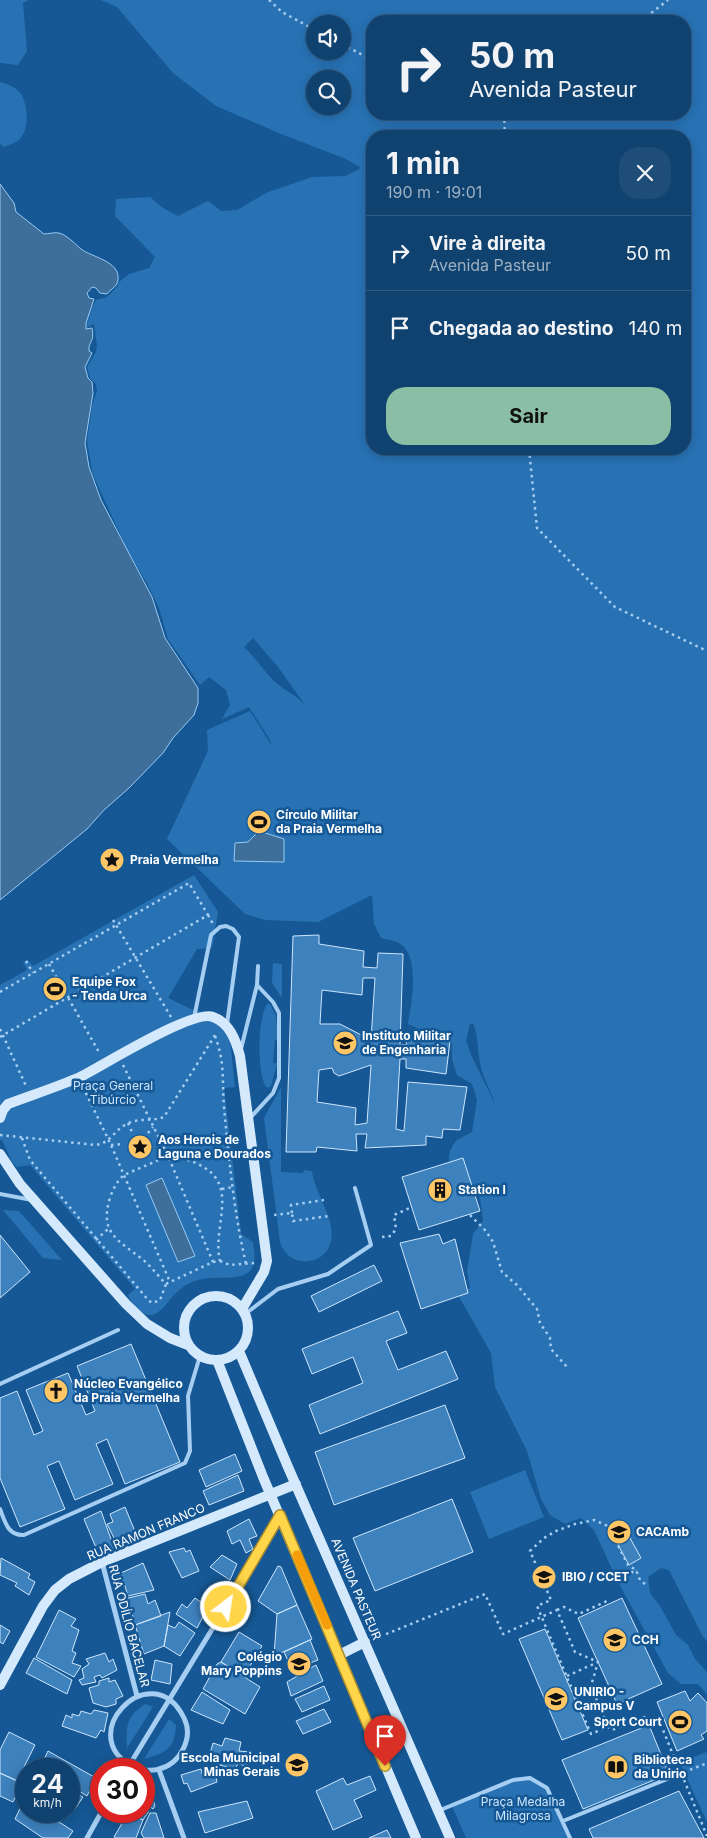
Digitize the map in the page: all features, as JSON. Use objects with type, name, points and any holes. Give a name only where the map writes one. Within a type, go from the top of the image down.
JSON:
[{"type":"street","points":[[0,1118],[8,1104],[78,1078],[176,1025],[202,1015],[213,1016],[224,1024],[235,1040],[240,1056],[267,1261],[264,1272],[243,1312]]},
{"type":"street","points":[[0,1154],[3,1165],[126,1304],[147,1324],[170,1338],[188,1345],[200,1356],[217,1360],[233,1356],[239,1351],[247,1337],[247,1321],[243,1312],[234,1301],[224,1297],[213,1296],[203,1298],[190,1309],[184,1324],[184,1334],[188,1345]]},
{"type":"street","name":"AVENIDA PASTEUR","points":[[239,1351],[450,1838]]},
{"type":"street","points":[[217,1360],[271,1494],[416,1838]]},
{"type":"street","name":"RUA RAMON FRANCO","points":[[0,1685],[43,1606],[55,1590],[69,1579],[102,1562],[296,1484]]},
{"type":"street","points":[[134,1758],[170,1701],[280,1515]]},
{"type":"street","name":"RUA ODÍLIO BACELAR","points":[[102,1562],[138,1696]]},
{"type":"street","points":[[339,1655],[365,1642]]},
{"type":"street","points":[[121,1758],[115,1749],[111,1728],[120,1708],[128,1701],[138,1696],[154,1695],[170,1701],[179,1709],[185,1720],[187,1732],[185,1745],[179,1756],[170,1765],[158,1770],[184,1838]]},
{"type":"street","points":[[87,1838],[95,1823]]},
{"type":"lane","points":[[194,1018],[211,935],[220,927],[226,926],[233,929],[239,937],[224,1024]]},
{"type":"lane","points":[[240,1056],[257,985],[258,966]]},
{"type":"lane","points":[[248,1121],[273,1093],[279,1078],[279,1013],[273,1002],[257,985]]},
{"type":"lane","points":[[243,1312],[278,1289],[328,1274],[371,1245],[355,1188]]},
{"type":"lane","points":[[0,1194],[35,1201]]},
{"type":"lane","points":[[0,1384],[118,1330]]},
{"type":"lane","points":[[0,1509],[9,1530],[14,1534],[24,1535],[185,1463],[190,1451],[188,1396],[200,1356]]},
{"type":"lane","points":[[563,1821],[679,1774]]},
{"type":"lane","points":[[438,1812],[514,1780],[530,1778],[547,1788],[570,1838]]},
{"type":"path","points":[[269,0],[282,12],[306,25]]},
{"type":"path","points":[[649,15],[668,0]]},
{"type":"path","points":[[351,49],[366,57]]},
{"type":"path","points":[[530,455],[537,528],[615,607],[707,651]]},
{"type":"path","points":[[0,992],[189,883],[208,914],[135,959],[2,1036]]},
{"type":"path","points":[[172,887],[175,891]]},
{"type":"path","points":[[133,908],[136,914]]},
{"type":"path","points":[[113,920],[176,1025]]},
{"type":"path","points":[[67,946],[70,952]]},
{"type":"path","points":[[26,960],[33,973]]},
{"type":"path","points":[[49,964],[106,1064]]},
{"type":"path","points":[[0,1135],[96,1145],[109,1140],[128,1123],[160,1118],[167,1114],[215,1035],[224,1024]]},
{"type":"path","points":[[0,1029],[30,1096]]},
{"type":"path","points":[[215,1035],[222,1057],[224,1107],[233,1187],[239,1235],[246,1264]]},
{"type":"path","points":[[119,1056],[168,1156],[213,1262]]},
{"type":"path","points":[[78,1078],[109,1140],[168,1283]]},
{"type":"path","points":[[128,1123],[132,1132]]},
{"type":"path","points":[[148,1133],[153,1127]]},
{"type":"path","points":[[22,1138],[30,1160],[96,1240],[151,1302],[156,1303],[160,1300],[168,1283],[213,1262],[246,1264],[267,1261]]},
{"type":"path","points":[[111,1145],[123,1144]]},
{"type":"path","points":[[168,1283],[143,1260],[119,1242],[108,1229],[108,1206],[113,1190],[124,1175],[144,1165],[168,1156],[180,1156],[201,1165],[212,1172],[219,1180],[222,1189],[217,1249],[220,1261]]},
{"type":"path","points":[[222,1189],[233,1187]]},
{"type":"path","points":[[324,1200],[291,1205],[293,1221],[329,1216]]},
{"type":"path","points":[[382,1237],[391,1236],[396,1229],[394,1215],[412,1207]]},
{"type":"path","points":[[274,1215],[292,1213]]},
{"type":"path","points":[[470,1215],[486,1232],[492,1242],[502,1272],[517,1285],[537,1309],[540,1323],[550,1338],[551,1349],[567,1367]]},
{"type":"path","points":[[96,1240],[108,1229]]},
{"type":"path","points":[[608,1727],[591,1734],[537,1606],[552,1600],[530,1551],[544,1538],[556,1531],[594,1520],[608,1526],[628,1565],[636,1570],[640,1580],[645,1584]]},
{"type":"path","points":[[628,1573],[628,1570],[634,1573],[636,1570]]},
{"type":"path","points":[[365,1642],[485,1594],[503,1634],[564,1607],[579,1614],[607,1601]]},
{"type":"path","points":[[557,1610],[575,1652],[598,1662]]},
{"type":"path","points":[[567,1676],[598,1662]]},
{"type":"path","points":[[598,1662],[591,1686],[608,1727],[612,1730],[645,1717],[661,1725],[679,1774],[707,1836]]},
{"type":"path","points":[[679,1774],[705,1764],[707,1766]]},
{"type":"green space","points":[[0,0],[29,0],[23,3],[27,51],[18,65],[0,63]]},
{"type":"green space","points":[[101,0],[707,0],[707,1642],[669,1570],[661,1568],[648,1577],[650,1593],[660,1606],[676,1635],[688,1645],[695,1659],[707,1672],[707,1694],[698,1684],[681,1684],[668,1673],[618,1582],[594,1530],[581,1518],[565,1524],[550,1515],[541,1499],[527,1451],[495,1387],[491,1353],[457,1293],[470,1288],[467,1271],[473,1234],[483,1221],[476,1187],[459,1186],[453,1175],[449,1157],[450,1151],[457,1140],[472,1132],[477,1100],[472,1084],[457,1075],[452,1059],[452,1042],[440,1031],[424,1031],[408,1024],[413,980],[410,957],[405,948],[397,942],[381,938],[374,924],[372,895],[318,922],[265,920],[245,914],[167,839],[208,751],[207,730],[250,711],[272,746],[249,707],[222,719],[230,705],[226,690],[209,677],[200,685],[168,639],[159,608],[128,551],[93,475],[87,441],[92,406],[97,391],[96,384],[90,378],[87,367],[96,352],[97,346],[94,324],[86,328],[91,310],[96,300],[107,297],[117,287],[119,282],[129,274],[149,268],[155,257],[115,216],[116,199],[150,197],[163,208],[178,216],[208,201],[221,211],[237,210],[266,193],[312,177],[346,176],[361,168],[346,159],[216,106],[173,73],[117,7]],"holes":[[[253,638],[278,667],[305,705],[273,680],[244,647]],[[470,1024],[473,1024],[481,1068],[495,1104],[471,1055],[466,1040]]]},
{"type":"green space","points":[[0,82],[12,86],[21,94],[27,117],[23,135],[19,140],[4,147],[0,144]]},
{"type":"green space","name":"Praça General Tibúrcio","points":[[194,875],[218,912],[212,948],[197,949],[168,998],[191,1009],[228,1020],[235,1087],[224,1088],[241,1234],[253,1242],[254,1261],[252,1268],[246,1274],[204,1279],[188,1284],[177,1292],[159,1311],[150,1315],[139,1310],[132,1303],[128,1295],[135,1289],[30,1165],[17,1167],[12,1162],[2,1140],[0,1140],[0,985],[27,970],[23,962],[28,960],[33,966]]},
{"type":"green space","points":[[273,963],[282,964],[282,998],[272,983]]},
{"type":"green space","points":[[269,1003],[276,1015],[278,1039],[275,1040],[273,1063],[277,1063],[271,1086],[268,1088],[264,1083],[261,1073],[260,1031],[265,1008]]},
{"type":"green space","points":[[281,1087],[281,1172],[303,1173],[304,1170],[312,1171],[328,1215],[332,1233],[327,1250],[314,1260],[298,1260],[290,1257],[284,1251],[280,1242],[264,1118]]},
{"type":"green space","points":[[3,1210],[19,1211],[62,1260],[43,1258]]},
{"type":"green space","points":[[525,1470],[544,1517],[489,1539],[470,1492]]},
{"type":"green space","points":[[145,1704],[153,1707],[127,1748],[128,1723],[134,1713]]},
{"type":"green space","points":[[169,1719],[176,1725],[174,1740],[171,1745],[158,1755],[145,1758]]},
{"type":"green space","points":[[707,1753],[707,1822],[680,1763]]},
{"type":"green space","name":"Praça Medalha Milagrosa","points":[[530,1778],[547,1788],[570,1838],[466,1838],[452,1806],[513,1780]]},
{"type":"shaded area","points":[[0,184],[14,203],[16,212],[44,234],[62,234],[81,249],[110,264],[117,273],[117,284],[107,294],[100,293],[96,288],[92,287],[87,293],[89,298],[94,299],[86,323],[86,329],[92,328],[93,333],[89,345],[89,351],[92,353],[85,367],[88,378],[92,382],[93,393],[85,443],[89,467],[101,500],[152,597],[165,638],[198,688],[198,703],[194,715],[173,738],[163,753],[129,788],[104,810],[87,829],[0,900]]},
{"type":"shaded area","points":[[259,831],[284,839],[284,862],[234,861],[235,843],[248,842]]},
{"type":"shaded area","points":[[162,1178],[195,1256],[178,1262],[146,1185]]},
{"type":"building","name":"Instituto Militar de Engenharia","points":[[319,935],[319,944],[364,951],[363,967],[377,968],[378,953],[403,954],[400,1045],[406,1045],[408,1035],[450,1041],[446,1074],[406,1068],[406,1059],[400,1059],[396,1129],[404,1131],[408,1082],[467,1087],[460,1130],[443,1129],[442,1138],[426,1136],[426,1145],[365,1148],[367,1134],[356,1134],[357,1151],[317,1147],[316,1152],[286,1152],[293,936]],"holes":[[[363,978],[375,978],[371,1040],[340,1024],[320,1024],[322,990],[362,995]],[[371,1065],[367,1123],[355,1125],[356,1108],[317,1102],[319,1070],[332,1068],[334,1073],[339,1076]]]},
{"type":"building","name":"Station I","points":[[463,1158],[480,1211],[419,1230],[402,1177]]},
{"type":"building","points":[[439,1234],[443,1244],[455,1239],[468,1293],[421,1309],[400,1243]]},
{"type":"building","points":[[0,1235],[30,1272],[0,1298]]},
{"type":"building","points":[[374,1265],[382,1281],[319,1312],[311,1296]]},
{"type":"building","points":[[398,1311],[407,1333],[386,1341],[398,1370],[446,1351],[458,1379],[320,1434],[309,1405],[363,1383],[353,1357],[312,1374],[302,1349]]},
{"type":"building","points":[[131,1344],[180,1462],[125,1484],[107,1439],[96,1444],[113,1484],[75,1500],[59,1461],[47,1466],[65,1509],[20,1527],[0,1478],[0,1398],[17,1391],[34,1435],[43,1431],[26,1390],[68,1373],[86,1415],[95,1411],[77,1366]]},
{"type":"building","points":[[445,1405],[465,1458],[334,1505],[315,1452]]},
{"type":"building","points":[[235,1454],[242,1471],[206,1487],[199,1470]]},
{"type":"building","points":[[238,1475],[244,1491],[209,1505],[203,1491]]},
{"type":"building","points":[[452,1499],[473,1552],[375,1591],[353,1538]]},
{"type":"building","points":[[125,1507],[136,1534],[116,1542],[107,1524],[113,1522],[110,1514]]},
{"type":"building","points":[[101,1511],[112,1542],[116,1542],[117,1546],[99,1555],[84,1519]]},
{"type":"building","points":[[249,1519],[257,1536],[249,1539],[253,1549],[246,1553],[240,1540],[232,1544],[227,1531]]},
{"type":"building","name":"CACAmb","points":[[617,1521],[630,1538],[618,1545],[609,1525]]},
{"type":"building","points":[[630,1538],[641,1558],[629,1565],[618,1545]]},
{"type":"building","points":[[184,1548],[186,1552],[190,1550],[199,1571],[182,1578],[169,1552]]},
{"type":"building","points":[[222,1555],[237,1564],[230,1580],[210,1567]]},
{"type":"building","points":[[1,1558],[30,1574],[28,1578],[35,1582],[29,1595],[15,1586],[17,1583],[0,1575]]},
{"type":"building","points":[[143,1563],[154,1590],[128,1596],[121,1573]]},
{"type":"building","points":[[278,1566],[281,1567],[297,1605],[277,1614],[258,1601]]},
{"type":"building","points":[[145,1594],[148,1604],[155,1600],[161,1616],[135,1625],[128,1598]]},
{"type":"building","points":[[195,1598],[208,1607],[197,1628],[176,1614],[182,1604],[187,1608]]},
{"type":"building","name":"CCH","points":[[622,1598],[662,1684],[617,1704],[578,1618]]},
{"type":"building","points":[[297,1605],[312,1639],[274,1656],[277,1614]]},
{"type":"building","points":[[59,1610],[76,1619],[71,1626],[79,1630],[72,1651],[76,1653],[72,1663],[81,1666],[74,1677],[36,1657]]},
{"type":"building","points":[[170,1612],[164,1646],[144,1654],[135,1625]]},
{"type":"building","points":[[179,1622],[195,1633],[180,1656],[164,1646],[168,1625],[175,1628]]},
{"type":"building","points":[[0,1625],[10,1631],[3,1644],[0,1642]]},
{"type":"building","points":[[545,1629],[588,1730],[562,1740],[519,1639]]},
{"type":"building","points":[[239,1632],[262,1646],[244,1676],[221,1662]]},
{"type":"building","points":[[310,1640],[318,1660],[292,1670],[284,1652]]},
{"type":"building","points":[[105,1653],[109,1662],[113,1659],[117,1670],[102,1678],[100,1675],[94,1677],[96,1682],[82,1685],[79,1680],[84,1678],[82,1669],[89,1664],[86,1659]]},
{"type":"building","points":[[34,1658],[72,1680],[67,1694],[26,1673]]},
{"type":"building","points":[[155,1660],[172,1664],[170,1684],[151,1680]]},
{"type":"building","points":[[221,1662],[260,1687],[245,1714],[203,1689],[217,1664]]},
{"type":"building","points":[[316,1665],[323,1681],[291,1696],[287,1682]]},
{"type":"building","points":[[109,1678],[109,1682],[115,1680],[123,1696],[116,1699],[116,1704],[106,1707],[93,1703],[89,1688],[99,1685],[99,1681]]},
{"type":"building","points":[[324,1686],[330,1700],[302,1712],[295,1699]]},
{"type":"building","points":[[685,1691],[690,1701],[698,1693],[707,1703],[707,1731],[701,1735],[704,1739],[677,1751],[657,1702]]},
{"type":"building","points":[[202,1692],[230,1710],[223,1724],[191,1710]]},
{"type":"building","points":[[324,1709],[331,1722],[303,1734],[296,1721]]},
{"type":"building","points":[[94,1710],[108,1713],[104,1732],[101,1730],[96,1738],[62,1726],[66,1715],[72,1718],[72,1714],[79,1716],[81,1711],[91,1714]]},
{"type":"building","name":"Biblioteca da Unirio","points":[[649,1725],[669,1774],[583,1809],[562,1760]]},
{"type":"building","points":[[9,1732],[35,1745],[28,1758],[15,1758],[15,1780],[0,1773],[0,1750]]},
{"type":"building","points":[[225,1738],[241,1742],[239,1751],[251,1752],[247,1767],[238,1763],[235,1770],[208,1761],[213,1743],[222,1746]]},
{"type":"building","points":[[48,1751],[60,1758],[45,1758]]},
{"type":"building","points":[[80,1769],[90,1775],[90,1790],[87,1796],[80,1792]]},
{"type":"building","points":[[201,1769],[203,1777],[215,1772],[217,1782],[191,1792],[187,1783],[184,1784],[181,1775]]},
{"type":"building","points":[[0,1773],[15,1780],[15,1798],[13,1802],[0,1796]]},
{"type":"building","points":[[370,1776],[376,1790],[354,1800],[362,1817],[333,1830],[316,1791],[343,1778],[347,1785]]},
{"type":"building","points":[[679,1791],[704,1838],[593,1838],[589,1829]]},
{"type":"building","points":[[247,1801],[253,1818],[205,1833],[198,1812]]},
{"type":"building","points":[[156,1813],[164,1838],[144,1838],[141,1833],[146,1823],[155,1823]]},
{"type":"building","points":[[21,1823],[61,1823],[73,1831],[68,1838],[43,1838]]},
{"type":"building","points":[[122,1823],[142,1823],[136,1838],[114,1837]]},
{"type":"building","points":[[387,1830],[391,1838],[369,1838]]},
{"type":"slow traffic","points":[[297,1555],[327,1625]]},
{"type":"place","name":"Círculo Militar da Praia Vermelha","points":[[259,822]]},
{"type":"place","name":"Praia Vermelha","points":[[112,860]]},
{"type":"place","name":"Equipe Fox - Tenda Urca","points":[[55,989]]},
{"type":"place","name":"Instituto Militar de Engenharia","points":[[345,1043]]},
{"type":"place","name":"Aos Herois de Laguna e Dourados","points":[[140,1147]]},
{"type":"place","name":"Station I","points":[[440,1190]]},
{"type":"place","name":"Núcleo Evangélico da Praia Vermelha","points":[[56,1391]]},
{"type":"place","name":"CACAmb","points":[[619,1532]]},
{"type":"place","name":"IBIO / CCET","points":[[544,1577]]},
{"type":"place","name":"CCH","points":[[615,1640]]},
{"type":"place","name":"Colégio Mary Poppins","points":[[299,1664]]},
{"type":"place","name":"UNIRIO - Campus V","points":[[556,1699]]},
{"type":"place","name":"Sport Court","points":[[680,1722]]},
{"type":"place","name":"Escola Municipal Minas Gerais","points":[[297,1765]]},
{"type":"place","name":"Biblioteca da Unirio","points":[[616,1767]]},
{"type":"route","points":[[226,1607],[280,1515],[385,1766]]}]
